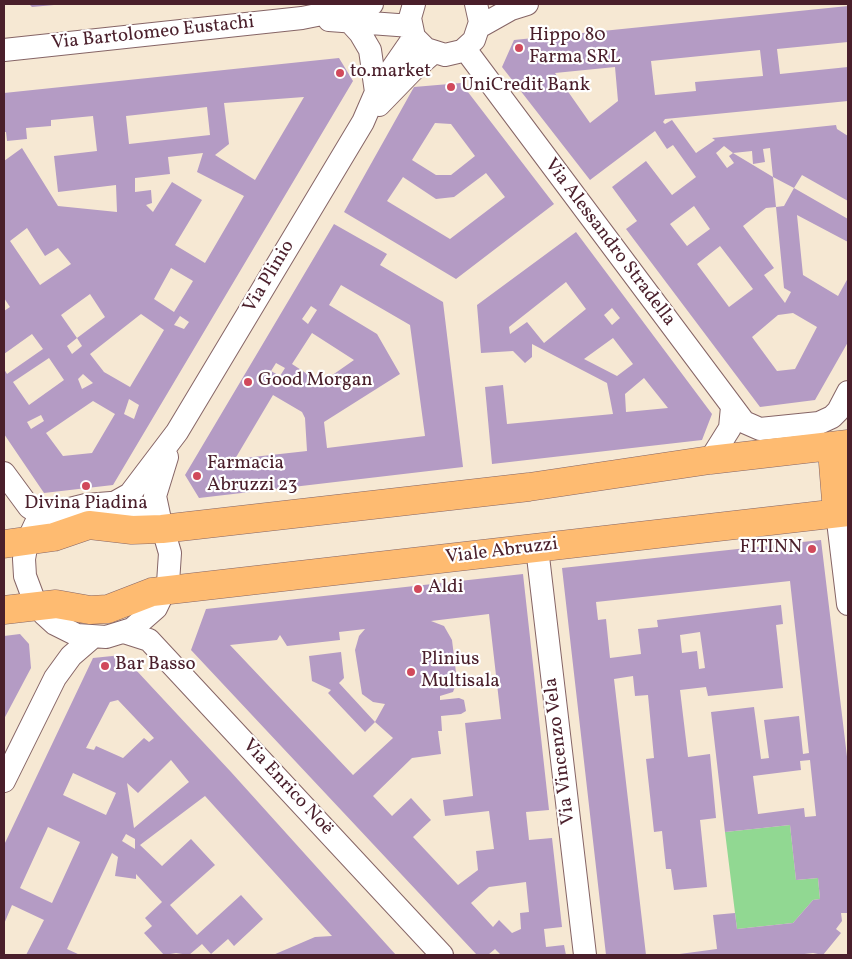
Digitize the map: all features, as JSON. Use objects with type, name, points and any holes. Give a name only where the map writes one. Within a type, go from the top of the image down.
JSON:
[{"type":"main road","points":[[15,543],[54,537],[89,525],[132,530],[162,529],[528,487],[710,460],[844,444]]},
{"type":"main road","points":[[843,512],[833,463],[834,455],[844,444]]},
{"type":"main road","name":"Viale Abruzzi","points":[[4,610],[43,612],[56,604],[90,610],[108,609],[146,594],[166,591],[843,512]]},
{"type":"street","name":"Via Bartolomeo Eustachi","points":[[4,50],[302,18],[372,4]]},
{"type":"street","points":[[414,4],[411,14],[412,32],[423,47],[433,53],[449,55],[465,49],[474,40],[479,27],[479,12],[476,4]]},
{"type":"street","points":[[479,27],[511,9],[527,4]]},
{"type":"street","name":"Via Bartolomeo Eustachi","points":[[302,18],[350,22],[412,32]]},
{"type":"street","points":[[350,22],[360,33],[370,50],[376,92]]},
{"type":"street","name":"Via Plinio","points":[[114,503],[130,494],[177,432],[363,122],[376,92],[412,32]]},
{"type":"street","name":"Via Alessandro Stradella","points":[[465,49],[744,422],[760,429],[819,423],[843,403]]},
{"type":"street","name":"Via Plinio","points":[[363,122],[412,71],[433,53]]},
{"type":"street","points":[[710,460],[730,428],[732,407]]},
{"type":"street","name":"Via Plinio","points":[[162,529],[156,504],[156,488],[177,432]]},
{"type":"street","points":[[4,473],[28,507],[35,511],[53,513]]},
{"type":"street","points":[[43,612],[72,633],[93,638],[124,632],[146,619],[156,608],[166,591],[170,559],[162,529],[148,514],[114,503],[86,505],[53,513],[36,524],[15,543],[24,559],[25,576],[30,593],[43,612],[57,648],[55,678]]},
{"type":"street","points":[[843,512],[848,604]]},
{"type":"street","name":"Via Vincenzo Vela","points":[[537,548],[585,955]]},
{"type":"street","name":"Via Enrico Noë","points":[[124,632],[149,640],[442,955]]},
{"type":"street","points":[[4,781],[55,678],[71,656],[93,638]]},
{"type":"green space","points":[[790,825],[796,880],[818,878],[820,899],[813,900],[793,923],[737,929],[725,832]]},
{"type":"building","points":[[29,4],[54,4],[54,5],[32,7]]},
{"type":"building","points":[[848,6],[848,42],[777,49],[780,74],[848,67],[848,101],[665,119],[663,122],[665,124],[672,120],[696,153],[715,140],[712,138],[836,125],[837,129],[848,136],[848,201],[802,175],[794,188],[848,219],[848,242],[797,215],[803,275],[838,296],[848,278],[848,342],[815,400],[760,407],[626,229],[637,221],[612,187],[646,161],[672,195],[696,177],[673,145],[667,149],[655,131],[590,180],[502,67],[514,40]],"holes":[[[760,50],[763,76],[695,82],[696,91],[655,95],[651,61]],[[615,67],[618,101],[590,123],[555,73]],[[724,146],[733,153],[729,156],[734,163],[727,168],[716,153]],[[770,148],[773,177],[733,153],[752,151],[753,164],[765,162],[763,149]],[[773,177],[794,188],[784,206],[776,207]],[[694,206],[710,229],[687,246],[670,224]],[[776,207],[784,288],[791,292],[785,303],[764,275],[774,268],[743,226],[766,208]],[[720,246],[753,289],[729,307],[697,264]],[[793,313],[817,327],[795,369],[777,371],[752,337],[778,315]]]},
{"type":"building","points":[[339,58],[353,81],[113,485],[44,493],[4,434],[4,369],[7,374],[43,349],[32,334],[4,354],[4,311],[10,307],[4,298],[4,161],[22,148],[58,206],[117,212],[116,185],[58,192],[54,156],[97,151],[93,116],[51,120],[51,126],[26,128],[27,139],[7,141],[6,132],[4,132],[4,93]],"holes":[[[304,97],[255,180],[215,155],[229,144],[224,103]],[[207,107],[210,135],[129,144],[126,116]],[[203,153],[197,172],[244,196],[205,263],[175,245],[202,200],[172,182],[153,212],[146,205],[152,203],[151,190],[135,192],[135,178],[170,174],[168,157]],[[27,228],[45,256],[58,248],[71,264],[40,285],[10,241]],[[171,268],[193,281],[174,312],[154,299]],[[90,294],[105,317],[77,338],[61,315]],[[141,314],[164,330],[130,387],[104,372],[90,354]],[[180,316],[189,322],[184,329],[174,325]],[[77,338],[82,346],[72,354],[67,346]],[[49,358],[64,380],[29,405],[13,382]],[[83,374],[93,383],[82,389],[78,379]],[[129,399],[139,405],[134,419],[124,414]],[[93,401],[115,414],[92,453],[63,456],[46,433]],[[41,415],[44,421],[31,429],[27,422]]]},
{"type":"building","points":[[461,83],[554,204],[456,279],[344,212],[414,87]],"holes":[[[435,123],[451,124],[475,156],[451,175],[436,175],[412,160]],[[486,173],[505,197],[450,239],[387,201],[403,177],[436,199],[454,197]]]},
{"type":"building","points":[[334,224],[387,254],[380,265],[443,302],[463,467],[199,498],[185,475]],"holes":[[[341,285],[410,325],[425,436],[327,448],[324,422],[400,374],[377,334],[329,305]],[[311,306],[317,310],[308,324],[302,319]],[[312,333],[354,360],[321,383],[292,364]],[[276,363],[285,368],[280,376],[271,371]],[[273,395],[302,412],[305,418],[307,451],[235,459]]]},
{"type":"building","points":[[576,232],[712,414],[702,440],[492,464],[485,387],[503,385],[507,424],[613,414],[607,383],[532,344],[532,357],[525,363],[513,351],[481,353],[477,305]],"holes":[[[566,282],[586,309],[544,343],[527,322],[510,334],[509,327]],[[612,308],[620,318],[612,325],[604,315]],[[613,338],[633,364],[617,376],[584,359]],[[644,378],[668,408],[626,412],[625,394]]]},
{"type":"building","points":[[821,540],[848,765],[848,913],[841,913],[842,921],[836,929],[841,933],[823,955],[813,953],[796,955],[672,955],[717,949],[713,915],[735,913],[737,929],[793,923],[813,900],[820,899],[818,878],[796,880],[790,825],[725,832],[711,712],[754,707],[761,759],[769,758],[764,720],[799,716],[803,754],[809,753],[790,581],[596,602],[598,620],[606,619],[610,658],[641,654],[638,629],[658,627],[657,620],[781,605],[783,624],[776,625],[783,688],[708,696],[706,687],[680,690],[688,757],[710,754],[716,818],[700,820],[707,887],[674,890],[671,869],[666,869],[662,831],[654,832],[646,759],[654,758],[648,695],[635,696],[633,676],[614,679],[646,955],[606,955],[562,568]],"holes":[[[700,632],[705,668],[699,669],[697,651],[682,653],[680,635]],[[810,760],[816,816],[805,817],[804,808],[758,814],[753,776],[801,770],[800,761]]]},
{"type":"building","points":[[523,574],[549,810],[526,812],[529,840],[552,838],[562,927],[544,929],[546,947],[564,945],[566,955],[501,955],[495,949],[488,955],[477,955],[191,650],[206,609]],"holes":[[[489,614],[501,719],[465,723],[473,796],[443,800],[445,816],[489,811],[494,849],[476,851],[478,870],[458,885],[413,837],[431,820],[411,798],[392,816],[373,796],[412,758],[441,754],[438,731],[442,731],[441,716],[461,714],[466,711],[464,700],[459,698],[440,700],[440,696],[453,692],[457,681],[452,640],[444,626],[431,621]],[[365,629],[359,636],[355,650],[362,694],[373,702],[385,704],[375,722],[393,738],[353,775],[230,645],[277,640],[280,635],[287,646],[340,640],[339,632]],[[526,882],[529,912],[520,913],[521,929],[512,933],[499,920],[493,927],[471,903],[489,887]]]},
{"type":"building","points":[[20,634],[29,644],[31,668],[4,719],[4,636]]},
{"type":"building","points":[[341,652],[344,678],[339,683],[375,722],[365,732],[328,693],[331,690],[312,681],[309,656]]},
{"type":"building","points":[[122,655],[231,772],[396,955],[273,955],[315,937],[332,936],[205,796],[140,845],[162,866],[191,839],[215,865],[170,905],[197,935],[241,895],[263,919],[234,946],[228,939],[211,954],[202,944],[189,955],[176,953],[164,955],[144,933],[152,926],[145,918],[162,902],[136,874],[136,879],[115,876],[118,857],[112,853],[67,949],[80,955],[26,955],[44,920],[12,905],[4,924],[4,845],[93,658]],"holes":[[[118,700],[154,738],[149,742],[144,738],[123,758],[96,746],[94,750],[86,748],[110,702]],[[171,760],[189,782],[134,828],[127,783],[138,793]],[[73,773],[116,793],[106,815],[63,795]],[[48,827],[80,842],[52,903],[20,888]],[[126,834],[135,839],[135,849],[122,841]]]},
{"type":"place","name":"Hippo 80 Farma SRL","points":[[519,48]]},
{"type":"place","name":"to.market","points":[[340,73]]},
{"type":"place","name":"UniCredit Bank","points":[[451,87]]},
{"type":"place","name":"Good Morgan","points":[[248,382]]},
{"type":"place","name":"Farmacia Abruzzi 23","points":[[197,476]]},
{"type":"place","name":"Divina Piadina","points":[[86,486]]},
{"type":"place","name":"FITINN","points":[[812,549]]},
{"type":"place","name":"Aldi","points":[[418,589]]},
{"type":"place","name":"Bar Basso","points":[[105,666]]},
{"type":"place","name":"Plinius Multisala","points":[[411,672]]}]
